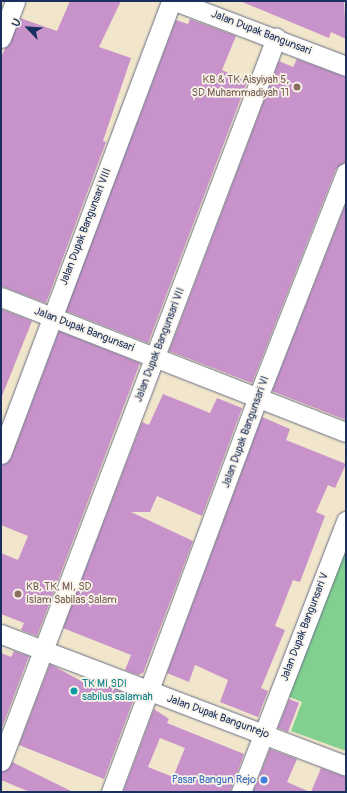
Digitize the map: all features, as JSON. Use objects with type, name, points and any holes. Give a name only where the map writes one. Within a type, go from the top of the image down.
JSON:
[{"type":"street","points":[[1,38],[15,1]]},
{"type":"street","name":"Jalan Dupak Bangunsari VIII","points":[[1,454],[171,1]]},
{"type":"street","name":"Jalan Dupak Bangunsari","points":[[175,1],[276,38],[346,66]]},
{"type":"street","name":"Jalan Dupak Bangunsari VII","points":[[1,761],[276,38]]},
{"type":"street","name":"Jalan Dupak Bangunsari VI","points":[[112,792],[150,693],[258,397],[346,173]]},
{"type":"street","name":"Jalan Dupak Bangunsari","points":[[1,297],[346,432]]},
{"type":"street","name":"Jalan Dupak Bangunsari V","points":[[241,792],[346,520]]},
{"type":"street","name":"Jalan Dupak Bangunrejo","points":[[1,634],[150,693],[264,733],[346,766]]},
{"type":"green space","points":[[346,538],[346,751],[291,731],[302,702],[287,696]]},
{"type":"building","points":[[70,1],[121,1],[99,47],[131,58],[103,141],[106,142],[46,303],[1,286],[1,57],[20,18],[57,31]]},
{"type":"building","points":[[240,1],[344,1],[346,39],[331,32],[329,38]]},
{"type":"building","points":[[190,19],[236,36],[222,70],[247,82],[148,343],[66,311],[176,20],[188,24]]},
{"type":"building","points":[[297,59],[346,77],[346,162],[336,169],[252,383],[169,351],[279,61],[293,67]]},
{"type":"building","points":[[346,203],[346,420],[272,391]]},
{"type":"building","points":[[1,309],[32,321],[2,396],[1,396]]},
{"type":"building","points":[[59,331],[140,363],[37,636],[21,630],[24,623],[1,614],[1,553],[18,560],[28,536],[1,525],[1,466],[11,458]]},
{"type":"building","points":[[163,394],[210,413],[217,398],[242,408],[202,516],[157,496],[150,512],[131,512],[193,541],[143,673],[138,675],[125,670],[131,655],[63,628],[142,422],[149,425]]},
{"type":"building","points":[[262,417],[290,429],[286,440],[346,464],[335,488],[328,485],[316,512],[325,516],[300,582],[293,580],[275,626],[285,630],[261,688],[268,691],[258,717],[220,702],[228,680],[195,665],[189,682],[167,673]]},
{"type":"building","points":[[14,651],[29,656],[1,730],[1,653],[11,657]]},
{"type":"building","points":[[50,664],[96,689],[99,683],[130,695],[128,698],[133,701],[104,779],[19,745]]},
{"type":"building","points":[[289,699],[299,703],[288,732],[278,728]]},
{"type":"building","points":[[154,709],[169,719],[167,723],[244,754],[230,792],[123,792]],"holes":[[[160,738],[185,748],[173,777],[148,767]]]},
{"type":"building","points":[[270,749],[297,759],[287,782],[310,792],[253,792]]},
{"type":"building","points":[[12,762],[73,792],[30,792],[1,780],[1,772]]},
{"type":"building","points":[[321,768],[346,777],[346,792],[311,792]]},
{"type":"place","name":"KB & TK Aisyiyah 5, SD Muhammadiyah 11","points":[[297,87]]},
{"type":"place","name":"KB, TK, MI, SD Islam Sabilas Salam","points":[[18,594]]},
{"type":"place","name":"TK MI SDI sabilus salamah","points":[[74,691]]},
{"type":"place","name":"Pasar Bangun Rejo","points":[[264,780]]}]
